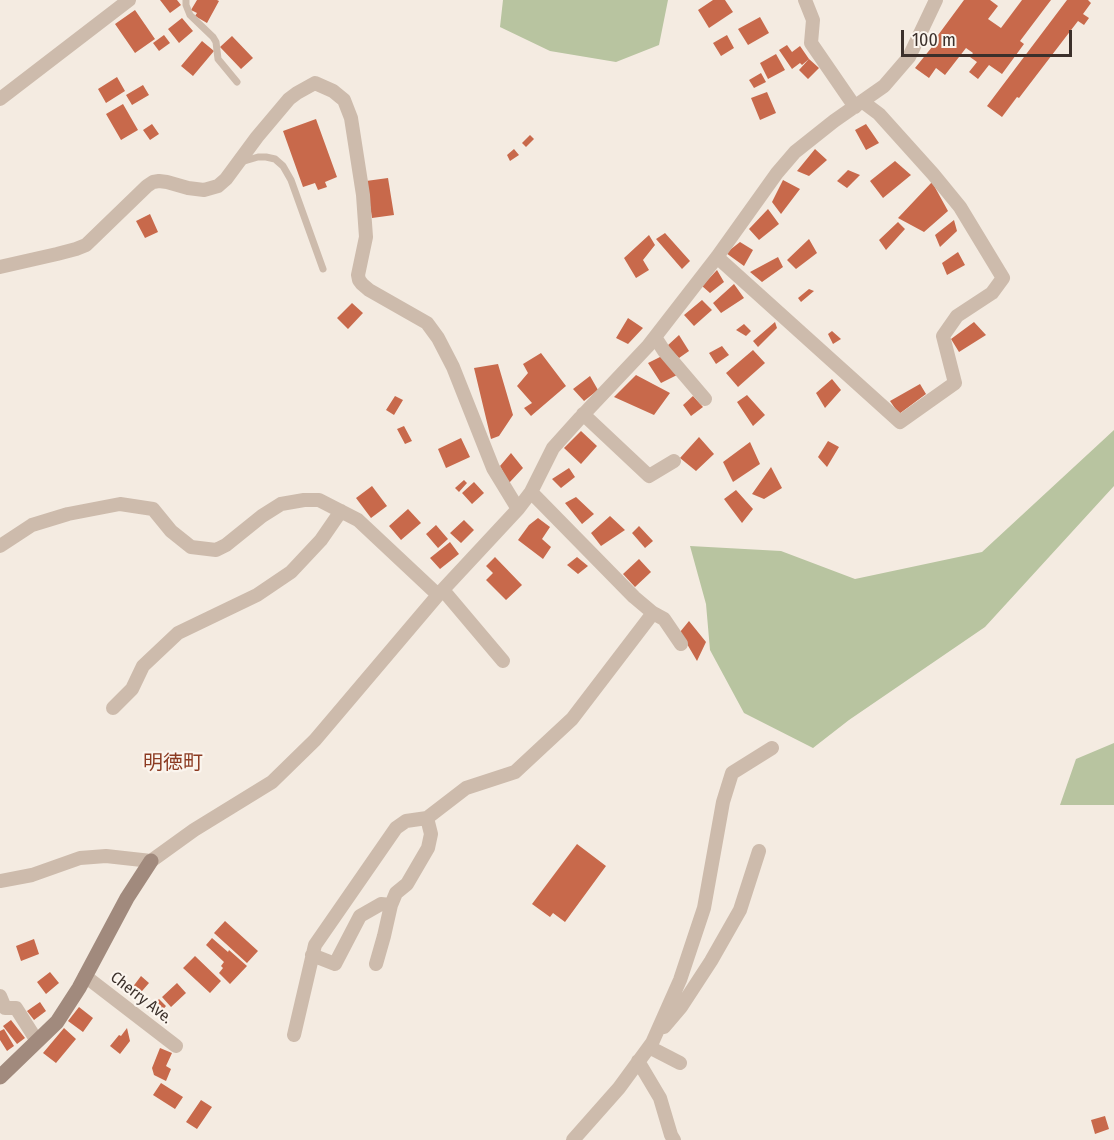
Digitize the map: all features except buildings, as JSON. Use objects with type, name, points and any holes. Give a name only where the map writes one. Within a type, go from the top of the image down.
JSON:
[{"type":"street","points":[[0,99],[129,0]]},
{"type":"street","points":[[717,257],[900,422],[955,383],[943,336],[957,316],[992,293],[1003,278],[960,207],[933,174],[879,114],[859,104],[813,48],[811,39],[814,25],[805,0]]},
{"type":"street","points":[[0,1077],[57,1022],[86,976],[127,898],[151,861],[194,830],[272,782],[315,740],[440,592],[518,509],[531,492],[553,448],[648,346],[795,152],[884,86],[909,57],[936,0]]},
{"type":"street","points":[[0,267],[86,245],[153,182],[210,189],[226,179],[283,105],[297,93],[315,83],[333,91],[344,100],[351,118],[363,195],[366,237],[359,280],[374,293],[427,323],[438,338],[453,367],[493,468],[518,509]]},
{"type":"street","points":[[655,337],[705,399]]},
{"type":"street","points":[[583,414],[649,476],[674,461]]},
{"type":"street","points":[[531,492],[634,597],[664,620],[681,644]]},
{"type":"street","points":[[0,546],[32,525],[68,514],[120,504],[153,509],[171,531],[191,547],[216,550],[281,504],[319,500],[358,520],[440,592],[503,661]]},
{"type":"street","points":[[113,708],[132,689],[143,666],[178,633],[257,595],[291,572],[321,540],[341,510]]},
{"type":"street","points":[[294,1035],[315,945],[396,828],[406,820],[427,818],[466,788],[515,772],[572,719],[653,613]]},
{"type":"street","points":[[650,1045],[680,980],[704,908],[723,802],[732,773],[772,748]]},
{"type":"street","points":[[375,964],[396,893],[407,884],[428,848],[431,834],[427,818]]},
{"type":"street","points":[[573,1140],[619,1088],[681,1007],[711,961],[740,910],[759,850]]},
{"type":"street","points":[[0,881],[32,874],[80,858],[106,856],[151,861]]},
{"type":"street","points":[[312,955],[335,964],[360,916],[381,904],[391,905]]},
{"type":"street","name":"Cherry Ave.","points":[[86,976],[176,1046]]},
{"type":"street","points":[[0,996],[5,1008],[16,1008],[37,1041]]},
{"type":"street","points":[[650,1045],[680,1064]]},
{"type":"street","points":[[638,1061],[660,1098],[674,1140]]},
{"type":"lane","points":[[186,0],[190,15],[213,37],[218,59],[237,82]]},
{"type":"lane","points":[[238,163],[262,156],[275,159],[283,166],[291,180],[323,269]]},
{"type":"green space","points":[[503,0],[668,0],[659,45],[616,62],[550,51],[500,27]]},
{"type":"green space","points":[[1114,430],[1114,486],[985,627],[849,720],[813,748],[744,713],[710,650],[706,604],[690,546],[781,551],[855,579],[982,552]]},
{"type":"green space","points":[[1114,743],[1114,805],[1060,805],[1076,759]]},
{"type":"district","name":"明徳町","points":[[173,763]]}]
